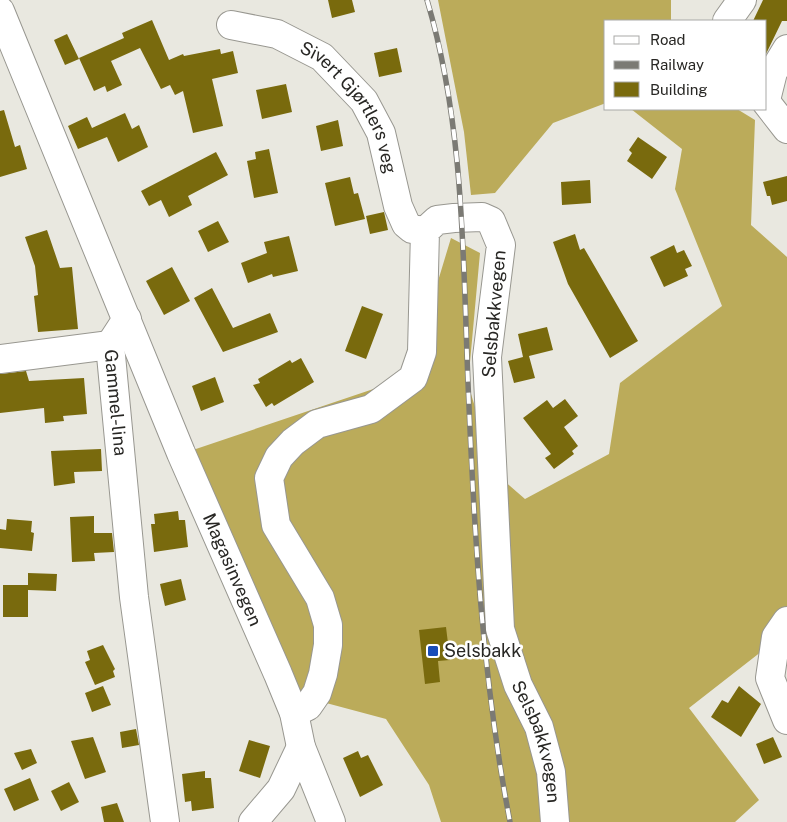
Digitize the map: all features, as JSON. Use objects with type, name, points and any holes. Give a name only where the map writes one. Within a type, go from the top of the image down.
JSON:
[{"type":"street","points":[[728,20],[742,0]]},
{"type":"street","points":[[0,11],[127,319]]},
{"type":"street","name":"Sivert Gjørtlers veg","points":[[231,25],[277,34],[322,57],[364,101],[381,133],[398,206],[406,224],[412,229],[425,231]]},
{"type":"street","points":[[767,97],[773,72],[787,50]]},
{"type":"street","points":[[767,102],[787,129]]},
{"type":"street","name":"Selsbakkvegen","points":[[425,231],[437,220],[482,217],[491,221],[501,245],[487,357],[500,629],[518,685],[539,727],[550,772],[555,822]]},
{"type":"street","points":[[294,713],[308,706],[317,693],[323,674],[328,644],[328,625],[320,598],[276,525],[269,478],[279,458],[293,442],[317,424],[371,409],[413,378],[422,352],[425,231]]},
{"type":"street","name":"Gammel-lina","points":[[127,319],[110,345],[134,596],[165,822]]},
{"type":"street","name":"Magasinvegen","points":[[127,319],[181,453],[294,713],[302,747],[331,822]]},
{"type":"street","points":[[0,359],[110,345]]},
{"type":"street","points":[[787,621],[776,637],[770,678],[787,720]]},
{"type":"street","points":[[253,822],[281,789],[302,747]]},
{"type":"shaded area","points":[[438,0],[671,0],[671,20],[604,20],[604,104],[553,123],[495,193],[471,195],[464,132]]},
{"type":"shaded area","points":[[632,110],[739,110],[755,120],[751,225],[787,257],[787,622],[766,648],[689,708],[759,800],[735,822],[441,822],[429,785],[386,719],[300,696],[187,452],[409,377],[451,238],[480,253],[468,384],[495,473],[525,499],[609,454],[620,383],[722,306],[675,189],[682,149]]},
{"type":"building","points":[[328,0],[352,0],[355,12],[332,18]]},
{"type":"building","points":[[763,0],[787,0],[787,21],[782,21],[767,52],[767,20],[753,20]]},
{"type":"building","points":[[152,20],[169,60],[183,54],[184,56],[220,49],[221,54],[233,51],[238,73],[212,79],[223,126],[193,133],[183,91],[175,95],[170,85],[161,89],[140,48],[111,61],[122,85],[107,92],[105,86],[94,91],[79,58],[124,38],[122,33]]},
{"type":"building","points":[[67,34],[79,59],[65,65],[54,40]]},
{"type":"building","points":[[397,48],[402,72],[379,77],[374,53]]},
{"type":"building","points":[[286,84],[292,112],[262,119],[256,90]]},
{"type":"building","points":[[4,110],[15,147],[20,145],[27,169],[0,177],[0,111]]},
{"type":"building","points":[[125,113],[132,129],[139,125],[148,147],[118,162],[107,137],[78,149],[68,126],[87,117],[92,128]]},
{"type":"building","points":[[338,120],[343,146],[321,151],[316,126]]},
{"type":"building","points":[[638,137],[667,157],[652,179],[627,161],[632,153],[629,150]]},
{"type":"building","points":[[269,149],[278,193],[254,198],[247,161],[256,159],[255,152]]},
{"type":"building","points":[[216,152],[228,175],[188,196],[192,205],[169,217],[161,200],[149,206],[141,191]]},
{"type":"building","points":[[787,176],[787,201],[772,205],[763,182]]},
{"type":"building","points":[[350,177],[354,194],[358,193],[365,219],[335,226],[325,183]]},
{"type":"building","points":[[590,180],[591,203],[562,205],[561,182]]},
{"type":"building","points":[[384,212],[388,230],[370,234],[366,216]]},
{"type":"building","points":[[218,221],[229,242],[208,252],[198,231]]},
{"type":"building","points":[[47,230],[60,268],[72,267],[78,329],[38,332],[34,296],[38,295],[35,266],[25,237]]},
{"type":"building","points":[[575,234],[580,250],[584,248],[638,341],[610,358],[568,284],[553,242]]},
{"type":"building","points":[[289,236],[298,271],[273,277],[272,274],[248,283],[241,263],[267,253],[264,242]]},
{"type":"building","points":[[674,245],[677,253],[684,250],[692,266],[685,269],[688,276],[664,287],[650,257]]},
{"type":"building","points":[[172,267],[190,301],[164,315],[146,281]]},
{"type":"building","points":[[212,288],[233,328],[270,313],[278,332],[223,352],[194,298]]},
{"type":"building","points":[[362,306],[383,314],[366,359],[345,351]]},
{"type":"building","points":[[547,327],[553,350],[529,356],[535,378],[514,383],[508,361],[523,357],[518,334]]},
{"type":"building","points":[[301,358],[314,382],[274,406],[272,403],[266,407],[253,385],[260,383],[258,379],[290,360],[292,363]]},
{"type":"building","points":[[26,371],[29,381],[84,378],[87,414],[63,416],[64,421],[45,423],[44,408],[0,413],[0,374]]},
{"type":"building","points":[[215,377],[224,402],[201,411],[192,386]]},
{"type":"building","points":[[565,399],[578,416],[564,427],[578,446],[572,451],[574,454],[554,469],[545,458],[551,454],[523,418],[547,400],[553,408]]},
{"type":"building","points":[[101,449],[102,471],[74,472],[75,483],[54,486],[51,451]]},
{"type":"building","points":[[178,511],[179,520],[185,520],[188,547],[154,552],[151,524],[155,524],[154,514]]},
{"type":"building","points":[[94,516],[94,533],[112,533],[114,552],[94,553],[95,561],[72,562],[70,517]]},
{"type":"building","points":[[7,519],[32,521],[31,532],[34,533],[32,551],[0,548],[0,529],[6,530]]},
{"type":"building","points":[[28,573],[57,574],[56,591],[28,590],[28,617],[3,617],[3,585],[28,585]]},
{"type":"building","points":[[181,579],[186,600],[165,606],[160,584]]},
{"type":"building","points":[[446,627],[450,660],[438,661],[440,682],[425,684],[419,630]]},
{"type":"building","points":[[103,645],[115,669],[113,671],[115,677],[95,685],[85,662],[90,660],[87,651]]},
{"type":"building","points":[[103,686],[111,705],[92,712],[85,693]]},
{"type":"building","points":[[739,686],[761,704],[741,737],[711,717],[722,700],[728,703]]},
{"type":"building","points":[[136,729],[139,745],[122,748],[120,732]]},
{"type":"building","points":[[93,737],[106,772],[85,779],[71,741]]},
{"type":"building","points":[[773,737],[782,757],[764,764],[756,744]]},
{"type":"building","points":[[249,740],[270,746],[260,778],[239,771]]},
{"type":"building","points":[[31,749],[37,763],[22,770],[14,753]]},
{"type":"building","points":[[358,751],[361,758],[368,755],[383,785],[360,797],[343,758]]},
{"type":"building","points":[[205,771],[205,778],[211,778],[214,808],[192,811],[191,801],[185,802],[182,774]]},
{"type":"building","points":[[30,778],[39,800],[14,811],[4,789]]},
{"type":"building","points":[[69,782],[79,802],[61,811],[51,791]]},
{"type":"building","points":[[117,803],[124,822],[104,822],[101,807]]},
{"type":"railway","points":[[427,0],[439,47],[455,142],[463,238],[470,438],[481,604],[492,713],[510,822]]},
{"type":"place","name":"Selsbakk","points":[[433,651]]}]
